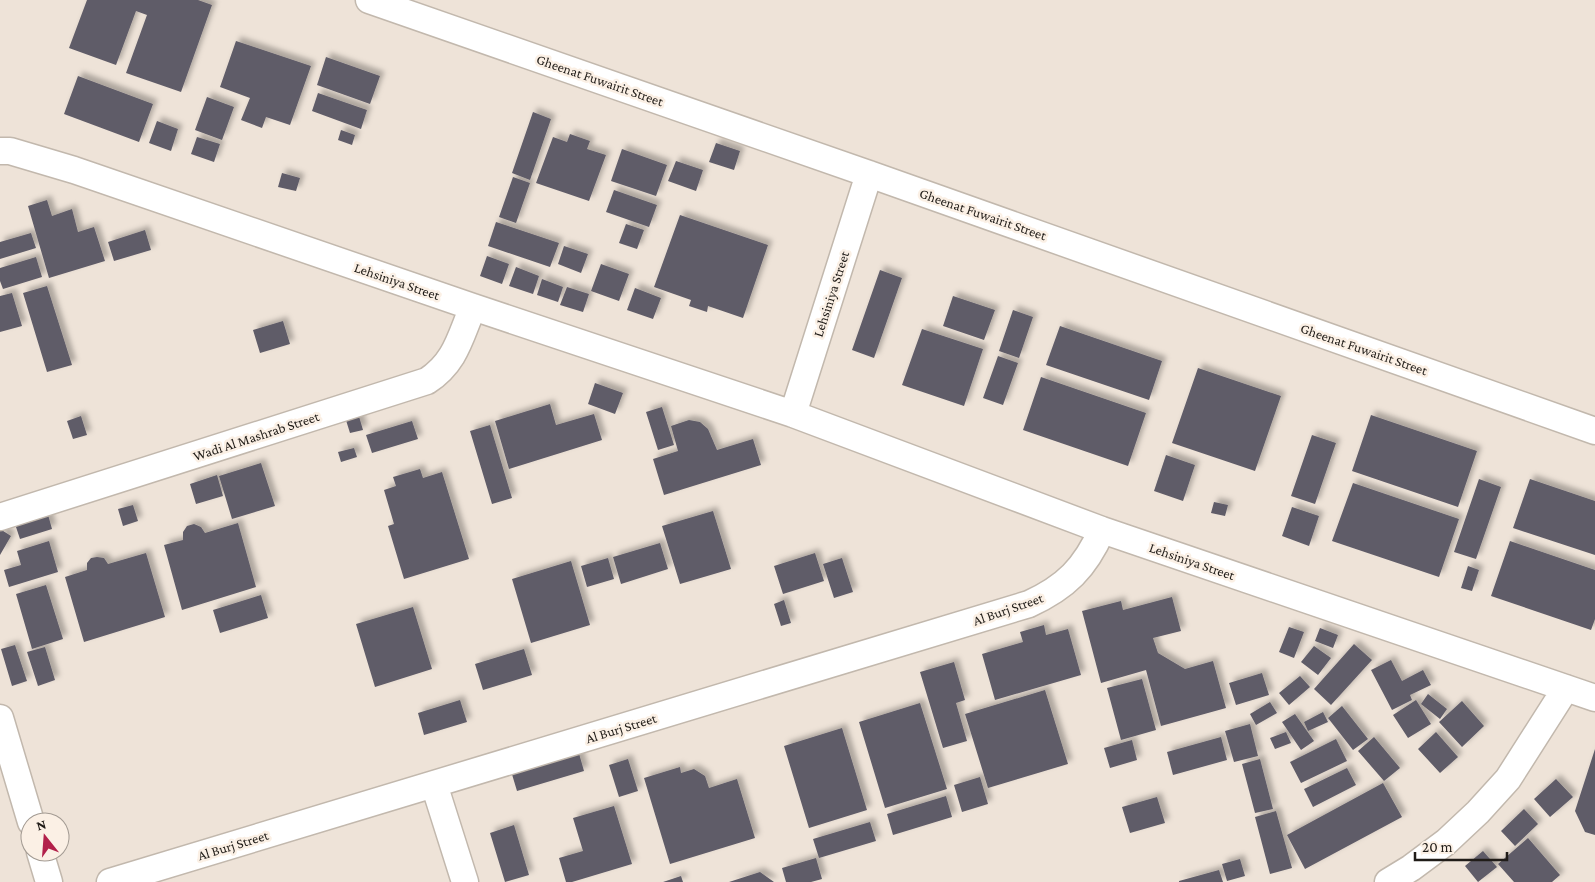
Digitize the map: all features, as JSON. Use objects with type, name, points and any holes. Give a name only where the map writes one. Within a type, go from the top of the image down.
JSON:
[{"type":"street","name":"Gheenat Fuwairit Street","points":[[369,0],[869,174],[1595,431]]},
{"type":"street","name":"Lehsiniya Street","points":[[0,150],[74,170],[472,307],[793,414],[1102,530],[1595,698]]},
{"type":"street","name":"Lehsiniya Street","points":[[793,414],[869,174]]},
{"type":"street","name":"Wadi Al Mashrab Street","points":[[0,517],[427,381],[439,373],[449,362],[472,307]]},
{"type":"street","name":"Al Burj Street","points":[[110,882],[1029,604],[1048,595],[1066,583],[1093,550],[1102,530]]},
{"type":"street","points":[[1388,882],[1411,868],[1446,842],[1478,812],[1508,779],[1566,688]]},
{"type":"street","points":[[0,718],[28,812]]},
{"type":"street","points":[[434,784],[465,882]]},
{"type":"street","points":[[43,862],[49,882]]},
{"type":"building","points":[[87,0],[198,0],[212,5],[181,92],[126,73],[147,15],[136,11],[116,65],[69,48]]},
{"type":"building","points":[[236,41],[311,66],[290,125],[266,117],[262,128],[241,120],[250,98],[220,87]]},
{"type":"building","points":[[326,57],[380,76],[370,104],[317,85]]},
{"type":"building","points":[[78,76],[153,104],[139,142],[64,114]]},
{"type":"building","points":[[318,93],[367,110],[361,129],[312,111]]},
{"type":"building","points":[[207,97],[234,107],[222,140],[195,130]]},
{"type":"building","points":[[533,112],[551,119],[530,180],[512,173]]},
{"type":"building","points":[[157,121],[178,129],[171,151],[149,143]]},
{"type":"building","points":[[341,130],[355,135],[352,145],[338,140]]},
{"type":"building","points":[[570,134],[590,141],[587,149],[606,155],[589,201],[536,183],[553,137],[567,142]]},
{"type":"building","points":[[197,137],[220,144],[214,162],[191,154]]},
{"type":"building","points":[[716,143],[740,151],[734,170],[709,162]]},
{"type":"building","points":[[622,149],[667,165],[656,196],[611,181]]},
{"type":"building","points":[[676,161],[703,170],[696,191],[668,181]]},
{"type":"building","points":[[282,173],[300,178],[296,191],[278,187]]},
{"type":"building","points":[[513,177],[530,183],[516,223],[499,217]]},
{"type":"building","points":[[614,190],[657,205],[649,227],[606,212]]},
{"type":"building","points":[[47,200],[52,216],[72,209],[78,232],[94,227],[105,261],[49,278],[28,206]]},
{"type":"building","points":[[680,215],[768,245],[743,318],[708,306],[707,312],[689,306],[691,300],[654,287]]},
{"type":"building","points":[[496,222],[559,243],[550,267],[488,246]]},
{"type":"building","points":[[626,224],[644,230],[637,249],[619,243]]},
{"type":"building","points":[[145,230],[151,250],[114,261],[108,242]]},
{"type":"building","points":[[31,233],[36,248],[0,259],[0,242]]},
{"type":"building","points":[[564,246],[588,254],[581,273],[558,264]]},
{"type":"building","points":[[487,256],[509,264],[502,284],[480,276]]},
{"type":"building","points":[[36,257],[42,277],[3,289],[0,281],[0,268]]},
{"type":"building","points":[[601,264],[629,274],[619,301],[591,291]]},
{"type":"building","points":[[516,267],[539,276],[533,294],[509,286]]},
{"type":"building","points":[[880,270],[902,278],[874,358],[852,350]]},
{"type":"building","points":[[542,279],[563,287],[558,302],[537,295]]},
{"type":"building","points":[[47,286],[72,365],[47,372],[23,293]]},
{"type":"building","points":[[567,287],[589,294],[583,312],[560,305]]},
{"type":"building","points":[[635,288],[661,298],[653,319],[627,310]]},
{"type":"building","points":[[12,293],[22,326],[0,332],[0,296]]},
{"type":"building","points":[[953,296],[995,310],[984,340],[943,326]]},
{"type":"building","points":[[1013,310],[1033,317],[1019,358],[999,351]]},
{"type":"building","points":[[283,321],[290,344],[260,353],[253,330]]},
{"type":"building","points":[[1060,326],[1162,361],[1149,400],[1046,365]]},
{"type":"building","points":[[922,329],[983,349],[964,406],[902,385]]},
{"type":"building","points":[[998,356],[1018,363],[1003,405],[983,398]]},
{"type":"building","points":[[1198,368],[1281,396],[1255,471],[1172,443]]},
{"type":"building","points":[[1041,377],[1146,413],[1128,466],[1023,430]]},
{"type":"building","points":[[595,383],[623,393],[615,414],[588,404]]},
{"type":"building","points":[[550,404],[556,425],[594,414],[602,440],[509,469],[495,421]]},
{"type":"building","points":[[662,407],[674,445],[658,450],[646,412]]},
{"type":"building","points":[[358,413],[363,430],[350,433],[345,417]]},
{"type":"building","points":[[1371,415],[1477,451],[1458,507],[1352,471]]},
{"type":"building","points":[[81,416],[87,435],[73,439],[67,421]]},
{"type":"building","points":[[689,420],[700,422],[708,429],[717,450],[753,439],[761,465],[664,495],[653,459],[678,451],[671,426]]},
{"type":"building","points":[[412,421],[418,439],[372,453],[366,435]]},
{"type":"building","points":[[490,425],[512,498],[492,504],[470,431]]},
{"type":"building","points":[[1312,435],[1336,443],[1315,504],[1291,496]]},
{"type":"building","points":[[354,448],[357,457],[341,462],[338,452]]},
{"type":"building","points":[[1166,455],[1195,465],[1183,501],[1154,491]]},
{"type":"building","points":[[261,463],[275,506],[232,519],[219,476]]},
{"type":"building","points":[[420,469],[423,478],[442,472],[469,559],[404,579],[388,526],[394,524],[384,490],[396,486],[393,477]]},
{"type":"building","points":[[217,475],[223,496],[196,504],[190,484]]},
{"type":"building","points":[[1479,479],[1501,487],[1476,559],[1454,552]]},
{"type":"building","points":[[1530,479],[1595,501],[1595,555],[1513,528]]},
{"type":"building","points":[[1353,483],[1459,519],[1439,577],[1332,541]]},
{"type":"building","points":[[1214,502],[1228,505],[1225,516],[1211,513]]},
{"type":"building","points":[[133,505],[138,521],[123,526],[118,509]]},
{"type":"building","points":[[1292,507],[1319,516],[1309,546],[1282,536]]},
{"type":"building","points":[[47,511],[52,529],[20,539],[14,521]]},
{"type":"building","points":[[713,511],[731,569],[680,584],[662,526]]},
{"type":"building","points":[[238,523],[256,587],[182,610],[164,545],[183,540],[183,532],[187,526],[194,524],[201,527],[205,533]]},
{"type":"building","points":[[0,529],[11,536],[0,555]]},
{"type":"building","points":[[49,541],[58,572],[9,587],[4,570],[21,565],[17,551]]},
{"type":"building","points":[[1510,541],[1595,570],[1595,619],[1591,630],[1491,596]]},
{"type":"building","points":[[660,543],[668,569],[621,584],[613,557]]},
{"type":"building","points":[[146,553],[165,617],[84,642],[65,577],[87,570],[87,563],[91,558],[104,558],[108,564]]},
{"type":"building","points":[[815,553],[824,581],[783,594],[774,566]]},
{"type":"building","points":[[608,558],[614,579],[587,587],[581,566]]},
{"type":"building","points":[[842,558],[853,592],[834,598],[823,564]]},
{"type":"building","points":[[571,561],[590,625],[531,643],[512,579]]},
{"type":"building","points":[[1468,566],[1479,570],[1472,591],[1461,588]]},
{"type":"building","points":[[46,585],[63,639],[32,649],[16,594]]},
{"type":"building","points":[[261,595],[268,618],[220,633],[213,610]]},
{"type":"building","points":[[1172,597],[1181,631],[1153,638],[1158,653],[1185,669],[1213,661],[1226,708],[1161,726],[1146,670],[1101,683],[1082,611],[1121,601],[1123,610]]},
{"type":"building","points":[[784,600],[791,623],[781,626],[774,604]]},
{"type":"building","points":[[413,607],[432,669],[375,687],[356,624]]},
{"type":"building","points":[[1044,625],[1046,635],[1068,629],[1081,675],[995,700],[982,654],[1023,642],[1020,632]]},
{"type":"building","points":[[1289,627],[1304,632],[1294,658],[1279,652]]},
{"type":"building","points":[[1320,628],[1338,635],[1333,648],[1315,641]]},
{"type":"building","points":[[1354,644],[1372,660],[1331,705],[1314,689]]},
{"type":"building","points":[[15,645],[27,681],[12,686],[1,649]]},
{"type":"building","points":[[1314,646],[1331,658],[1318,675],[1301,662]]},
{"type":"building","points":[[45,647],[55,680],[38,686],[27,652]]},
{"type":"building","points":[[524,649],[532,675],[483,690],[475,664]]},
{"type":"building","points":[[1391,660],[1402,681],[1423,670],[1431,685],[1410,695],[1412,700],[1392,710],[1371,670]]},
{"type":"building","points":[[954,662],[965,700],[956,703],[967,741],[943,748],[920,672]]},
{"type":"building","points":[[1262,673],[1269,695],[1236,705],[1229,683]]},
{"type":"building","points":[[1300,676],[1310,687],[1289,705],[1279,693]]},
{"type":"building","points":[[1142,679],[1156,730],[1121,740],[1107,688]]},
{"type":"building","points":[[1045,690],[1068,764],[988,788],[965,714]]},
{"type":"building","points":[[1428,694],[1447,709],[1440,719],[1421,704]]},
{"type":"building","points":[[460,700],[467,722],[424,735],[418,713]]},
{"type":"building","points":[[1416,700],[1431,724],[1408,738],[1393,715]]},
{"type":"building","points":[[1462,701],[1484,726],[1462,747],[1439,722]]},
{"type":"building","points":[[1270,702],[1277,713],[1256,725],[1250,714]]},
{"type":"building","points":[[920,703],[947,789],[885,808],[859,722]]},
{"type":"building","points":[[1342,706],[1368,739],[1353,750],[1328,718]]},
{"type":"building","points":[[1323,712],[1328,722],[1308,731],[1304,722]]},
{"type":"building","points":[[1295,714],[1314,741],[1301,750],[1282,722]]},
{"type":"building","points":[[1250,724],[1258,756],[1234,762],[1225,731]]},
{"type":"building","points":[[842,728],[867,810],[809,828],[784,746]]},
{"type":"building","points":[[1286,732],[1291,743],[1275,749],[1270,738]]},
{"type":"building","points":[[1436,732],[1458,757],[1440,773],[1418,749]]},
{"type":"building","points":[[1221,737],[1227,760],[1173,775],[1167,752]]},
{"type":"building","points":[[1374,737],[1400,768],[1384,781],[1358,751]]},
{"type":"building","points":[[1336,739],[1347,761],[1301,783],[1290,762]]},
{"type":"building","points":[[1132,740],[1137,760],[1110,768],[1104,748]]},
{"type":"building","points":[[1595,749],[1595,835],[1585,832],[1575,811]]},
{"type":"building","points":[[578,750],[584,771],[517,791],[511,771]]},
{"type":"building","points":[[628,759],[638,791],[619,797],[609,765]]},
{"type":"building","points":[[1260,759],[1273,809],[1255,813],[1242,764]]},
{"type":"building","points":[[680,767],[681,773],[694,769],[705,776],[709,788],[737,779],[755,838],[670,864],[644,778]]},
{"type":"building","points":[[1347,768],[1356,785],[1313,807],[1304,789]]},
{"type":"building","points":[[980,777],[988,804],[962,812],[954,785]]},
{"type":"building","points":[[1556,779],[1573,797],[1550,817],[1534,799]]},
{"type":"building","points":[[1383,783],[1402,817],[1305,869],[1287,835]]},
{"type":"building","points":[[946,796],[952,817],[893,835],[887,814]]},
{"type":"building","points":[[1157,797],[1165,823],[1130,833],[1122,807]]},
{"type":"building","points":[[614,806],[632,864],[572,882],[566,882],[559,858],[583,851],[573,818]]},
{"type":"building","points":[[1524,809],[1538,824],[1515,846],[1501,831]]},
{"type":"building","points":[[1276,811],[1292,868],[1270,874],[1255,817]]},
{"type":"building","points":[[870,822],[876,841],[819,858],[813,839]]},
{"type":"building","points":[[514,825],[529,875],[505,882],[490,833]]},
{"type":"building","points":[[1528,838],[1560,875],[1552,882],[1514,882],[1498,864]]},
{"type":"building","points":[[1483,851],[1497,867],[1478,882],[1465,866]]},
{"type":"building","points":[[816,858],[822,879],[811,882],[786,882],[782,868]]},
{"type":"building","points":[[1240,859],[1245,876],[1227,881],[1222,864]]},
{"type":"building","points":[[1219,870],[1223,882],[1179,882],[1179,881]]},
{"type":"building","points":[[760,872],[774,882],[729,882]]},
{"type":"building","points":[[681,876],[683,882],[663,882]]}]
